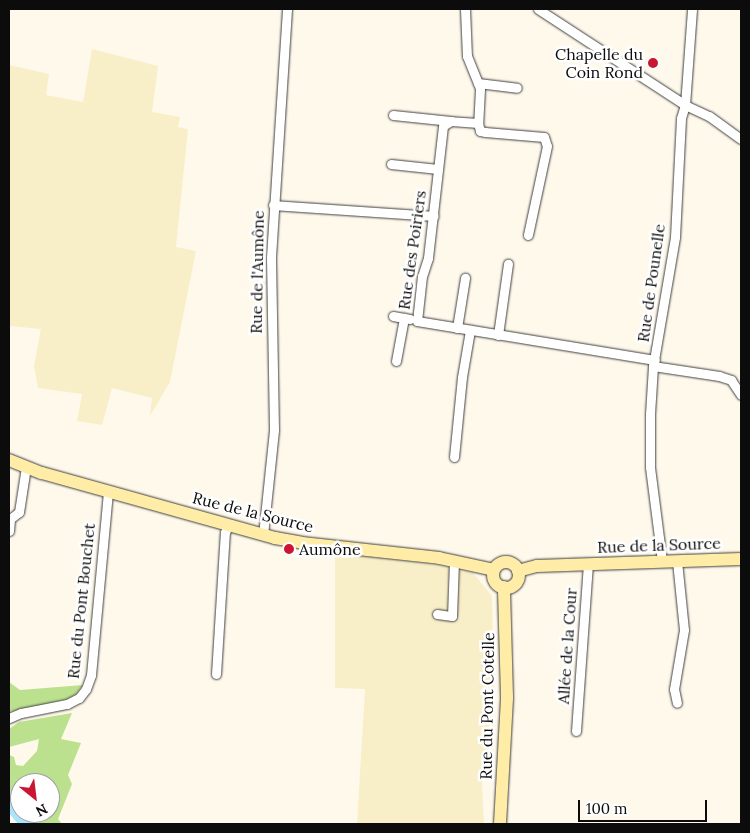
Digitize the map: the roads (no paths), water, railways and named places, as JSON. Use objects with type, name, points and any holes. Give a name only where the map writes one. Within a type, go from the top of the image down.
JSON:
[{"type":"main road","name":"Rue de la Source","points":[[9,460],[26,467],[263,535],[302,543],[454,561],[494,570]]},
{"type":"main road","name":"Rue de la Source","points":[[518,571],[537,566],[741,559]]},
{"type":"main road","points":[[506,562],[514,564],[518,571],[516,582],[504,588],[495,581],[494,570],[499,564],[506,562]]},
{"type":"main road","name":"Rue du Pont Cotelle","points":[[500,824],[507,697],[504,588]]},
{"type":"street","name":"Rue de l'Aumône","points":[[263,535],[274,430],[270,279],[273,205],[287,9]]},
{"type":"street","points":[[465,9],[467,56],[478,83],[481,101],[478,123],[480,130],[544,137],[547,146],[528,235]]},
{"type":"street","points":[[538,9],[685,105],[709,116],[741,139]]},
{"type":"street","name":"Rue de Pounelle","points":[[662,561],[650,468],[650,414],[654,363],[675,237],[681,118],[685,105],[692,9]]},
{"type":"street","points":[[478,83],[517,88]]},
{"type":"street","points":[[393,115],[478,123]]},
{"type":"street","name":"Rue des Poiriers","points":[[451,121],[443,126],[441,135],[434,216],[428,258],[422,276],[417,321],[544,343],[559,343],[719,376],[731,380],[741,395]]},
{"type":"street","points":[[391,164],[438,168]]},
{"type":"street","points":[[273,205],[434,216]]},
{"type":"street","points":[[498,335],[508,264]]},
{"type":"street","points":[[457,328],[465,278]]},
{"type":"street","points":[[393,316],[417,321]]},
{"type":"street","points":[[396,361],[404,318]]},
{"type":"street","points":[[454,457],[462,377],[470,330]]},
{"type":"street","points":[[9,531],[10,519],[19,512],[26,467]]},
{"type":"street","name":"Rue du Pont Bouchet","points":[[9,718],[21,713],[67,704],[79,698],[86,689],[91,675],[108,491]]},
{"type":"street","points":[[216,674],[225,532],[230,525]]},
{"type":"street","points":[[437,614],[452,616],[454,561]]},
{"type":"street","points":[[676,561],[684,630],[674,690],[677,702]]},
{"type":"street","name":"Allée de la Cour","points":[[576,730],[588,564]]},
{"type":"water","points":[[9,790],[10,814],[9,813]]},
{"type":"water","points":[[17,823],[40,824],[18,824]]},
{"type":"place","name":"Chapelle du Coin Rond","points":[[653,63]]},
{"type":"place","name":"Aumône","points":[[289,549]]}]
